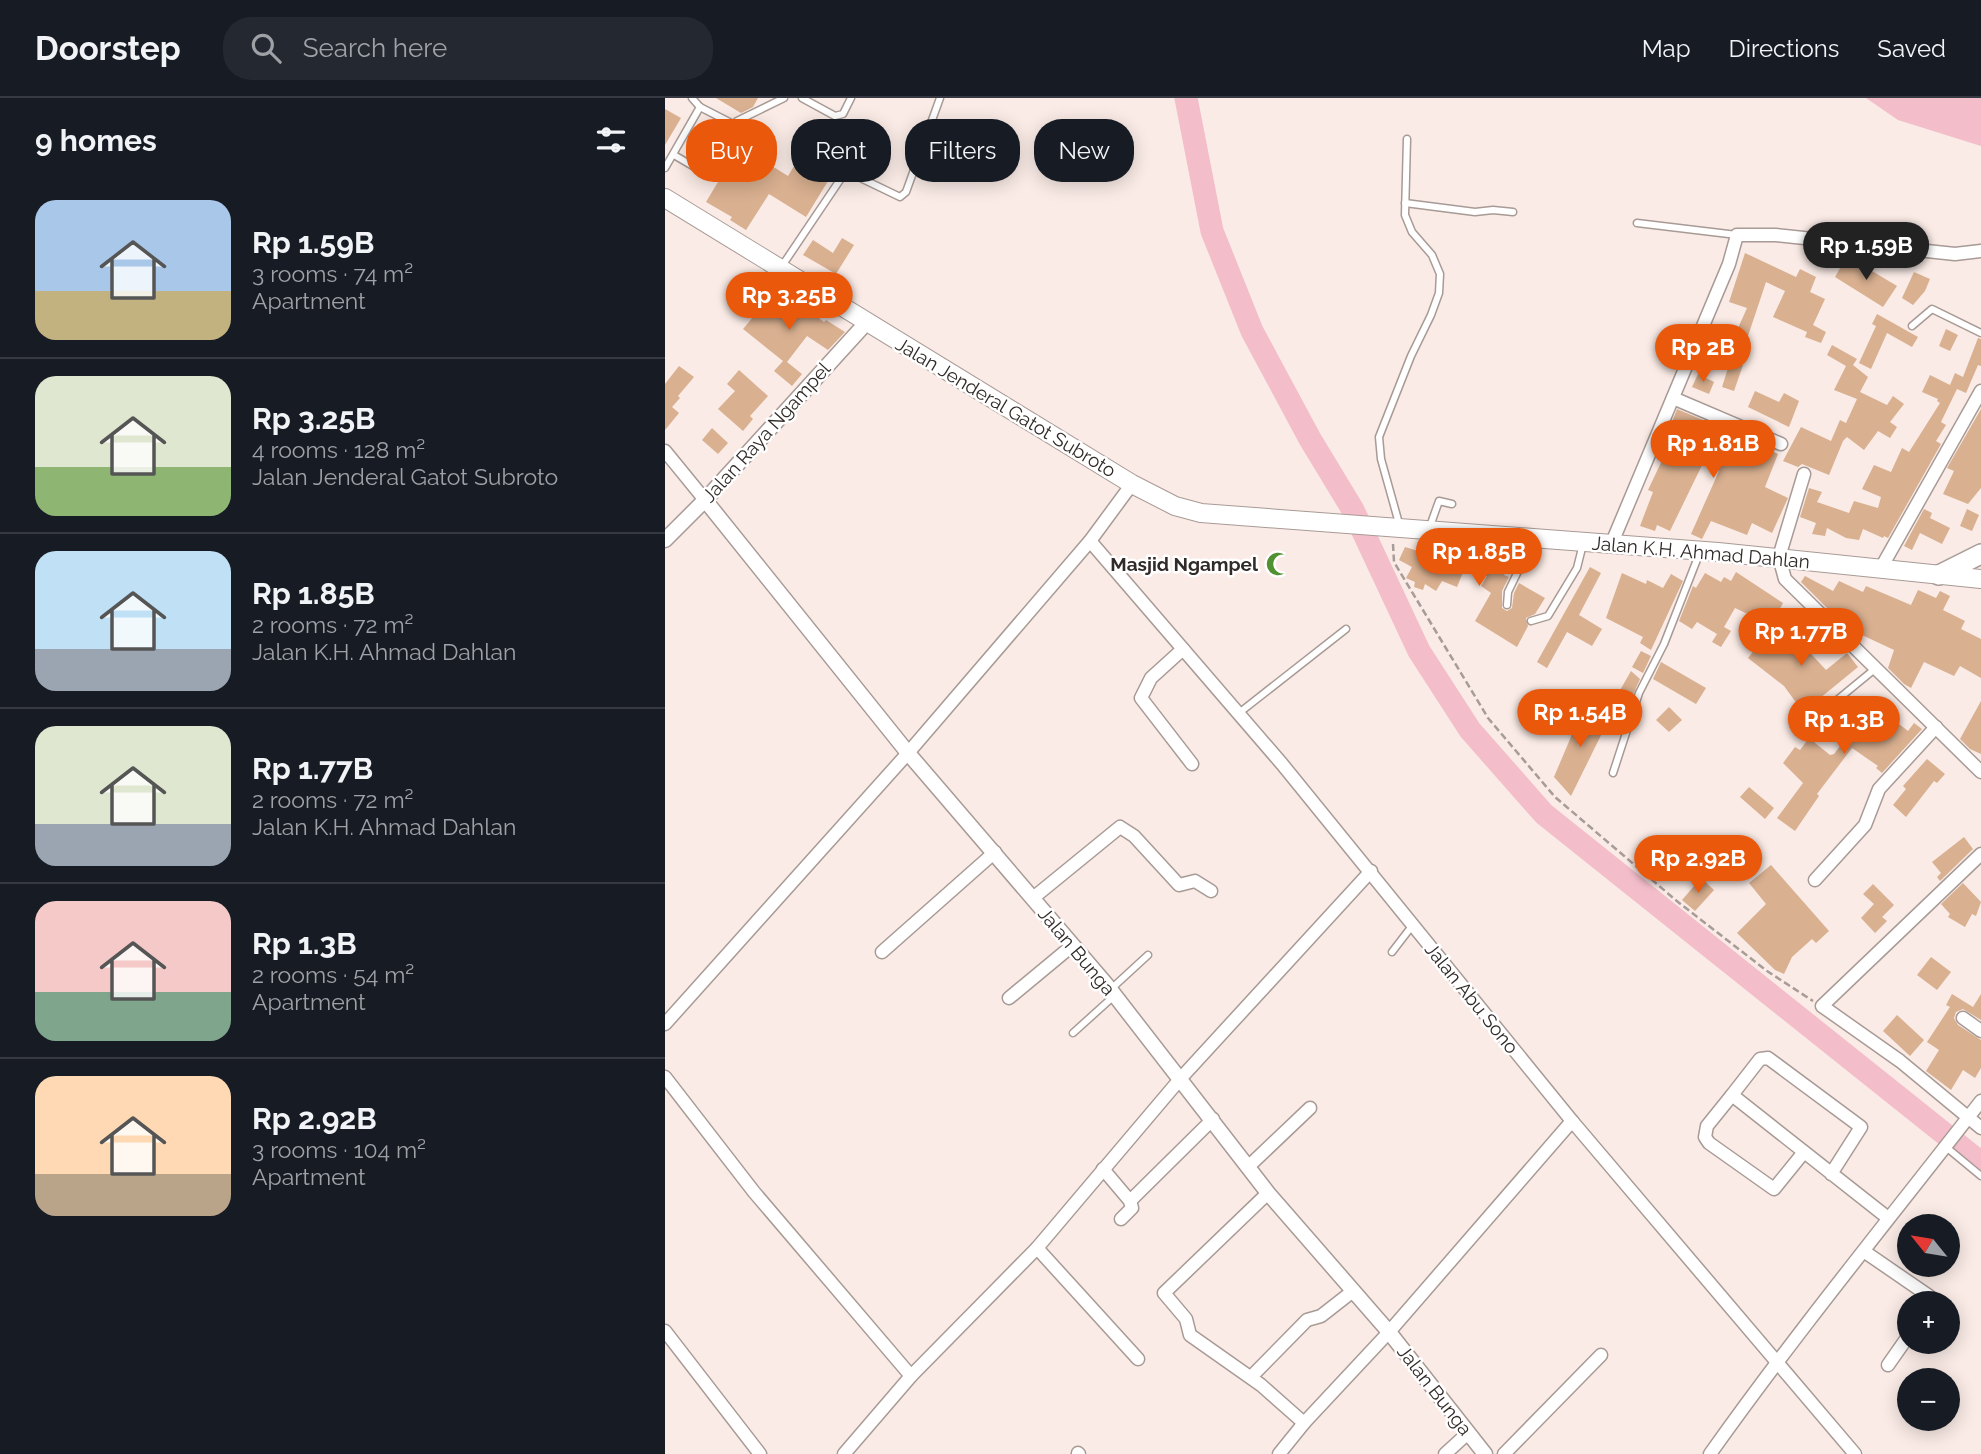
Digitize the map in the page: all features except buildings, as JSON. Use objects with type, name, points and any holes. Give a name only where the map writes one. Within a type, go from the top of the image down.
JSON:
[{"type":"highway","points":[[1939,575],[1981,554]]},
{"type":"main road","name":"Jalan Jenderal Gatot Subroto","points":[[665,198],[1132,484],[1175,506],[1201,513],[1337,524]]},
{"type":"main road","name":"Jalan K.H. Ahmad Dahlan","points":[[1337,524],[1701,550],[1981,579]]},
{"type":"street","points":[[1611,545],[1729,264],[1737,235],[1776,235],[1955,254],[1981,251]]},
{"type":"street","name":"Jalan Raya Ngampel","points":[[665,540],[705,500],[867,322]]},
{"type":"street","points":[[1881,568],[1981,391]]},
{"type":"street","points":[[1673,398],[1781,444]]},
{"type":"street","name":"Jalan Bunga","points":[[665,451],[908,753],[1113,992],[1268,1193],[1389,1332],[1485,1454]]},
{"type":"street","points":[[1804,474],[1779,557],[1785,579],[1981,772]]},
{"type":"street","points":[[665,1024],[908,753],[1090,541],[1132,484]]},
{"type":"street","name":"Jalan Abu Sono","points":[[1090,541],[1239,713],[1371,871],[1572,1121],[1855,1454]]},
{"type":"street","points":[[1183,649],[1151,678],[1141,698],[1192,764]]},
{"type":"street","points":[[1815,880],[1865,825],[1879,789],[1936,727]]},
{"type":"street","points":[[1033,898],[1120,827],[1134,836],[1179,885],[1195,881],[1211,891]]},
{"type":"street","points":[[882,952],[995,852]]},
{"type":"street","points":[[1981,854],[1822,1006],[1900,1061],[1966,1121],[1981,1128]]},
{"type":"street","points":[[844,1454],[911,1376],[1037,1248],[1181,1078],[1371,871]]},
{"type":"street","points":[[1009,998],[1073,945]]},
{"type":"street","points":[[1963,1018],[1981,1031]]},
{"type":"street","points":[[1804,1152],[1778,1187],[1772,1189],[1709,1143],[1705,1137],[1707,1126],[1765,1056],[1858,1124],[1860,1129],[1831,1174]]},
{"type":"street","points":[[665,1077],[754,1192],[911,1376]]},
{"type":"street","points":[[1733,1095],[1888,1219]]},
{"type":"street","points":[[1710,1454],[1776,1360],[1865,1252],[1981,1101]]},
{"type":"street","points":[[1249,1166],[1310,1108]]},
{"type":"street","points":[[1130,1201],[1213,1119]]},
{"type":"street","points":[[1279,1454],[1572,1121]]},
{"type":"street","points":[[1103,1169],[1130,1201],[1132,1208],[1121,1219]]},
{"type":"street","points":[[1268,1193],[1164,1293],[1186,1318],[1190,1335],[1251,1377],[1304,1423]]},
{"type":"street","points":[[1037,1248],[1138,1359]]},
{"type":"street","points":[[1865,1252],[1922,1291]]},
{"type":"street","points":[[1251,1377],[1307,1320],[1321,1316],[1353,1291]]},
{"type":"street","points":[[665,1331],[760,1454]]},
{"type":"street","points":[[1888,1364],[1897,1352]]},
{"type":"street","points":[[1504,1454],[1601,1355]]},
{"type":"street","points":[[1445,1454],[1468,1433]]},
{"type":"lane","points":[[692,98],[700,107],[723,119]]},
{"type":"lane","points":[[740,119],[784,98]]},
{"type":"lane","points":[[802,98],[835,117],[843,114],[851,98]]},
{"type":"lane","points":[[779,270],[846,171],[900,197],[906,192],[940,98]]},
{"type":"lane","points":[[665,168],[700,107]]},
{"type":"lane","points":[[1395,529],[1378,437],[1431,315],[1439,293],[1440,274],[1432,255],[1412,232],[1405,215],[1407,139]]},
{"type":"lane","points":[[674,155],[686,162]]},
{"type":"lane","points":[[1405,203],[1475,212],[1513,212]]},
{"type":"lane","points":[[1637,223],[1737,235]]},
{"type":"lane","points":[[1912,326],[1932,309],[1981,333]]},
{"type":"lane","points":[[1429,531],[1439,501],[1452,504]]},
{"type":"lane","points":[[1507,605],[1508,592],[1534,538]]},
{"type":"lane","points":[[1531,621],[1548,616],[1577,568],[1584,542]]},
{"type":"lane","points":[[1613,773],[1639,693],[1664,643],[1701,550]]},
{"type":"lane","points":[[1239,713],[1346,629]]},
{"type":"lane","points":[[1803,728],[1875,668]]},
{"type":"lane","points":[[1392,952],[1413,925]]},
{"type":"lane","points":[[1073,1032],[1148,956]]},
{"type":"lane","points":[[1947,1143],[1981,1176]]},
{"type":"path","points":[[1395,529],[1394,562],[1417,603],[1488,718],[1555,797],[1678,902],[1767,971],[1822,1006]]},
{"type":"shaded area","points":[[1866,98],[1981,98],[1981,146],[1898,120]]},
{"type":"waterway","points":[[1186,98],[1212,231],[1252,331],[1310,439],[1353,510],[1419,651],[1470,730],[1544,814],[1981,1163]]},
{"type":"place","name":"Masjid Ngampel","points":[[1278,564]]}]
